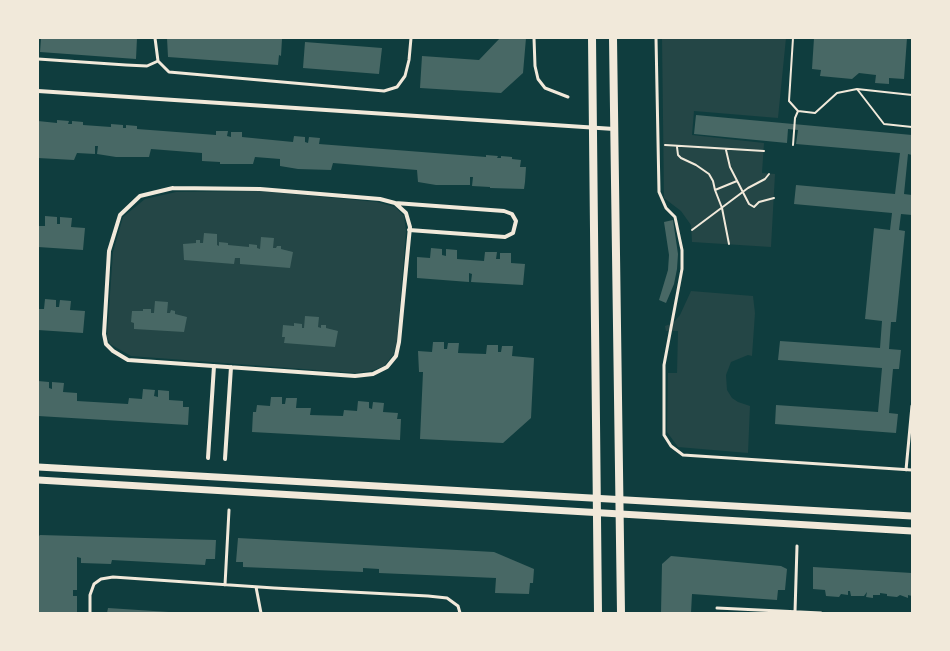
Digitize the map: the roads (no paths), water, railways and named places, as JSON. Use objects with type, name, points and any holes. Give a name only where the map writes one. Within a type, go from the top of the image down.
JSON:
[{"type":"main road","points":[[592,38],[598,613]]},
{"type":"main road","points":[[613,38],[621,613]]},
{"type":"street","points":[[38,91],[614,129]]},
{"type":"street","points":[[395,203],[406,213],[409,230],[399,342],[396,356],[387,367],[373,374],[355,376],[128,360],[113,351],[106,344],[104,334],[109,251],[120,215],[140,196],[173,188],[260,189],[380,199],[395,203],[504,211],[512,214],[516,221],[512,233],[501,237],[409,230]]},
{"type":"street","points":[[208,458],[214,366]]},
{"type":"street","points":[[225,458],[231,367]]},
{"type":"street","points":[[38,468],[912,516]]},
{"type":"street","points":[[38,480],[597,514],[620,514],[912,531]]},
{"type":"lane","points":[[155,38],[158,61],[170,72],[384,91],[397,87],[404,76],[409,60],[412,38]]},
{"type":"lane","points":[[534,38],[535,66],[538,79],[545,88],[568,97]]},
{"type":"lane","points":[[656,38],[659,192],[666,208],[675,217],[682,250],[682,269],[664,364],[664,435],[671,446],[684,455],[912,470]]},
{"type":"lane","points":[[38,58],[147,66],[158,61]]},
{"type":"lane","points":[[906,470],[912,406]]},
{"type":"lane","points":[[225,585],[229,510]]},
{"type":"lane","points":[[795,613],[797,546]]},
{"type":"lane","points":[[90,613],[90,595],[94,584],[101,579],[113,577],[447,598],[458,606],[460,613]]},
{"type":"lane","points":[[256,587],[261,613]]},
{"type":"lane","points":[[717,608],[821,613]]}]
